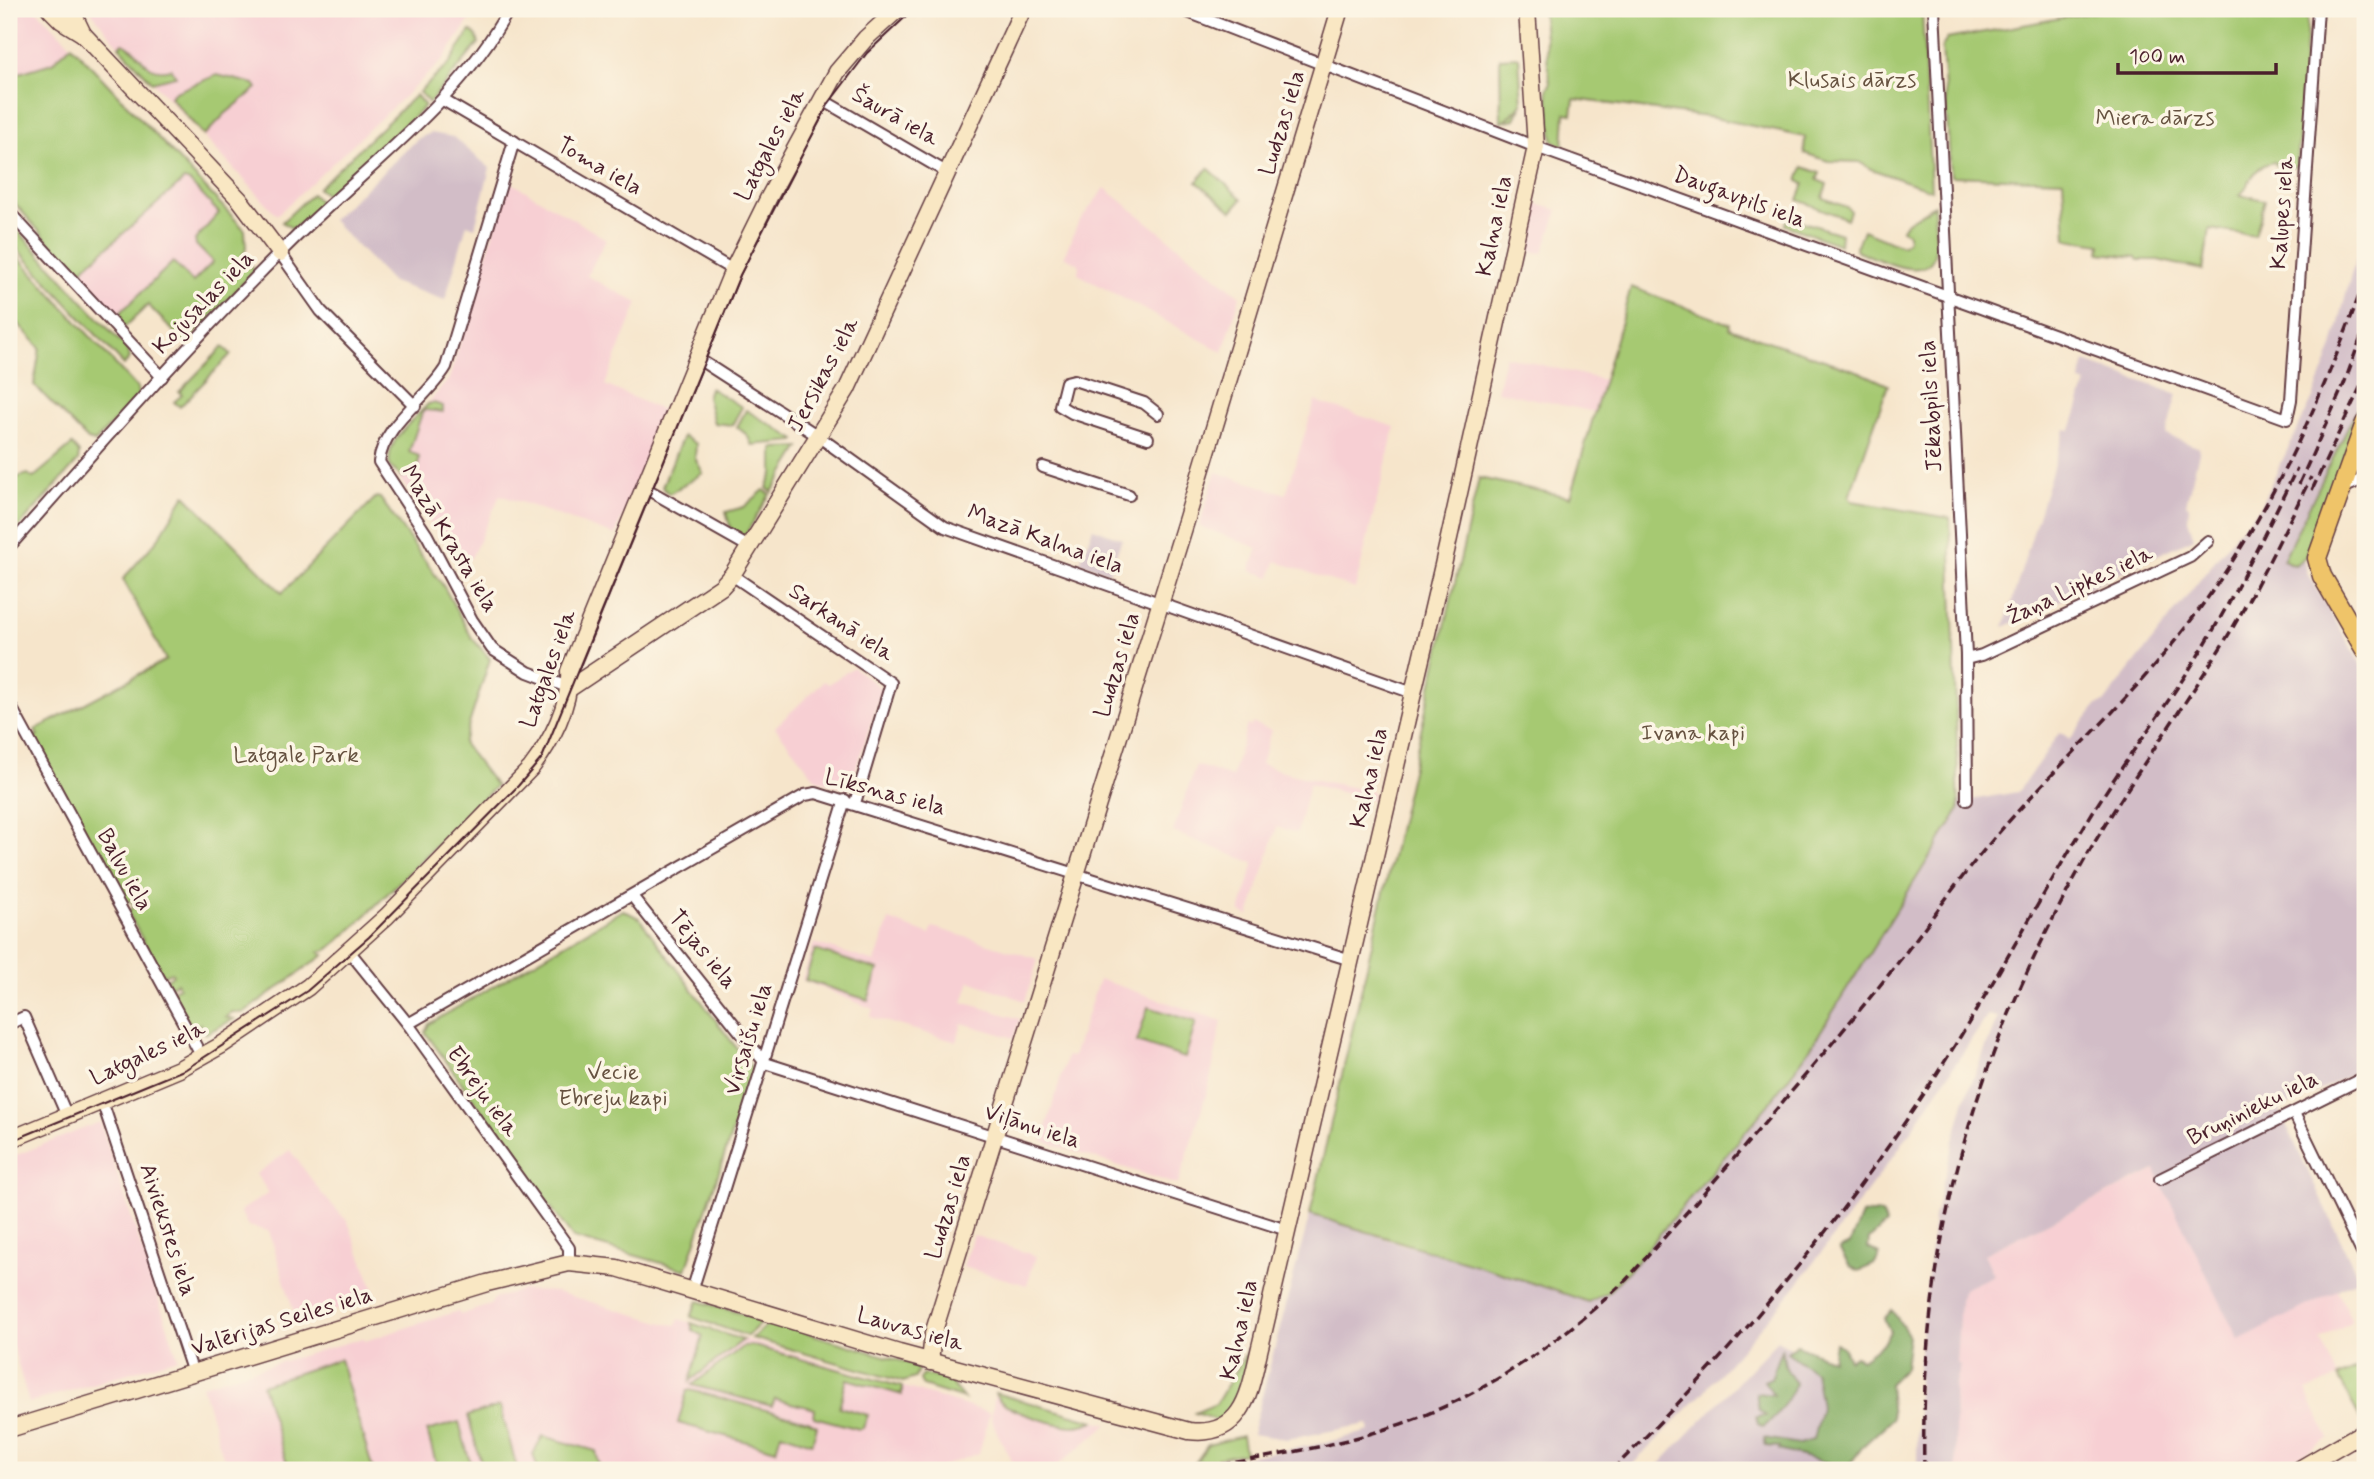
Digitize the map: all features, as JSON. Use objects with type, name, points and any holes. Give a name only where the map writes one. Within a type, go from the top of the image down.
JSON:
[{"type":"main road","points":[[2363,437],[2339,490],[2316,558],[2322,576],[2365,650]]},
{"type":"street","points":[[50,9],[62,21],[83,34],[240,200],[321,311],[415,406]]},
{"type":"street","points":[[71,9],[83,34]]},
{"type":"street","points":[[443,100],[509,9]]},
{"type":"street","name":"Latgales iela","points":[[9,1140],[202,1057],[308,987],[349,951],[531,768],[546,745],[570,688],[569,671],[733,270],[821,99],[850,55],[898,9]]},
{"type":"street","name":"Jersikas iela","points":[[570,688],[722,587],[732,575],[847,389],[1023,9]]},
{"type":"street","name":"Daugavpils iela","points":[[1180,9],[1536,147],[2287,419]]},
{"type":"street","name":"Ludzas iela","points":[[930,1362],[933,1334],[1161,604],[1340,9]]},
{"type":"street","name":"Kalna iela","points":[[1236,1416],[1250,1387],[1351,960],[1536,147],[1527,9]]},
{"type":"street","name":"Jēkabpils iela","points":[[1934,9],[1966,654],[1968,800]]},
{"type":"street","name":"Kalupes iela","points":[[2287,419],[2292,387],[2318,9]]},
{"type":"street","name":"Šaurā iela","points":[[821,99],[948,173]]},
{"type":"street","name":"Toma iela","points":[[443,100],[733,270]]},
{"type":"street","name":"Kojusalas iela","points":[[9,547],[280,253],[443,100]]},
{"type":"street","name":"Mazā Krasta iela","points":[[514,141],[446,367],[436,384],[388,436],[380,449],[379,462],[390,483],[427,535],[472,620],[492,649],[528,672],[570,688]]},
{"type":"street","points":[[9,212],[163,377]]},
{"type":"street","name":"Mazā Kalna iela","points":[[697,358],[818,436],[945,527],[1413,693]]},
{"type":"street","points":[[1148,438],[1072,413],[1060,406],[1066,382],[1074,380],[1135,400],[1158,414]]},
{"type":"street","points":[[1043,467],[1129,495]]},
{"type":"street","points":[[2339,490],[2365,478]]},
{"type":"street","points":[[645,488],[749,547]]},
{"type":"street","name":"Žaņa Lipkes iela","points":[[1966,654],[1975,658],[2007,644],[2182,561],[2199,551],[2208,541]]},
{"type":"street","name":"Sarkanā iela","points":[[732,575],[891,683],[850,801]]},
{"type":"street","name":"Balvu iela","points":[[9,703],[202,1057]]},
{"type":"street","name":"Līksnas iela","points":[[408,1024],[805,795],[816,793],[850,801],[1351,960]]},
{"type":"street","name":"Virsaišu iela","points":[[692,1291],[850,801]]},
{"type":"street","name":"Tējas iela","points":[[632,896],[765,1063]]},
{"type":"street","name":"Ebreju iela","points":[[349,951],[408,1024],[569,1248],[569,1263]]},
{"type":"street","points":[[9,1024],[24,1017],[66,1116]]},
{"type":"street","name":"Viļānu iela","points":[[765,1063],[1287,1230]]},
{"type":"street","name":"Bruņinieku iela","points":[[2160,1179],[2365,1077]]},
{"type":"street","name":"Aiviekstes iela","points":[[102,1101],[193,1373]]},
{"type":"street","points":[[2294,1113],[2365,1259]]},
{"type":"street","name":"Lauvas iela","points":[[569,1263],[617,1268],[930,1362],[1189,1431],[1210,1431],[1236,1416]]},
{"type":"street","name":"Valērijas Seiles iela","points":[[9,1429],[487,1283],[569,1263]]},
{"type":"street","points":[[887,1347],[904,1349],[918,1346],[933,1334]]},
{"type":"street","points":[[2298,1470],[2365,1432]]},
{"type":"shaded area","points":[[9,9],[36,9],[71,45],[52,63],[9,76]]},
{"type":"shaded area","points":[[89,9],[477,9],[442,61],[277,215],[119,46]]},
{"type":"shaded area","points":[[431,133],[453,137],[490,168],[475,227],[467,224],[445,300],[392,282],[332,220],[419,138]]},
{"type":"shaded area","points":[[184,179],[222,212],[215,261],[194,285],[174,266],[122,320],[78,274]]},
{"type":"shaded area","points":[[509,181],[606,239],[587,276],[638,303],[605,385],[666,412],[615,535],[500,495],[471,558],[457,562],[398,476],[421,411],[449,379]]},
{"type":"shaded area","points":[[1105,188],[1240,296],[1223,352],[1078,274],[1079,264],[1064,256],[1078,223]]},
{"type":"shaded area","points":[[1536,204],[1558,210],[1543,253],[1527,251]]},
{"type":"shaded area","points":[[2365,234],[2365,397],[2302,556],[2308,575],[2365,671],[2365,1068],[2279,1110],[2359,1279],[2239,1340],[2155,1170],[1984,1254],[1994,1275],[1964,1289],[1960,1301],[1956,1363],[1960,1365],[1954,1386],[1956,1470],[1917,1470],[1918,1371],[1934,1217],[1964,1102],[1998,1017],[1988,1015],[1896,1153],[1793,1290],[1701,1395],[1627,1470],[1175,1470],[1324,1443],[1370,1431],[1368,1424],[1287,1439],[1252,1434],[1310,1214],[1403,1245],[1442,1253],[1588,1302],[1608,1292],[1768,1105],[1809,1050],[1959,811],[1959,802],[2018,792],[2060,732],[2070,739],[2097,705],[2104,703],[2238,531],[2258,510],[2313,398],[2333,347],[2351,274]]},
{"type":"shaded area","points":[[1505,356],[1604,380],[1595,412],[1497,391]]},
{"type":"shaded area","points":[[2085,362],[2177,394],[2166,435],[2200,448],[2186,504],[2189,506],[2188,520],[2194,538],[2004,627],[2065,429],[2071,430],[2086,384],[2080,381]]},
{"type":"shaded area","points":[[1315,401],[1395,427],[1355,589],[1276,561],[1271,577],[1250,570],[1258,548],[1199,526],[1216,472],[1286,494]]},
{"type":"shaded area","points":[[1093,528],[1122,539],[1109,573],[1080,562]]},
{"type":"shaded area","points":[[853,667],[882,689],[849,790],[816,779],[775,727],[824,681],[829,684]]},
{"type":"shaded area","points":[[1252,723],[1271,730],[1261,764],[1294,775],[1374,792],[1372,800],[1309,784],[1297,833],[1277,827],[1249,916],[1240,912],[1254,863],[1173,832],[1196,765],[1232,777],[1247,725],[1251,727]]},
{"type":"shaded area","points":[[889,920],[930,935],[933,927],[1038,959],[1025,1001],[970,981],[963,1002],[1020,1019],[1014,1038],[962,1023],[957,1042],[870,1017],[873,1009],[802,980],[814,943],[875,962]]},
{"type":"shaded area","points":[[1099,979],[1222,1021],[1209,1085],[1178,1185],[1042,1141],[1067,1056],[1073,1057]]},
{"type":"shaded area","points":[[100,1122],[178,1358],[29,1403],[13,1347],[9,1348],[9,1261],[12,1260],[9,1246],[9,1158]]},
{"type":"shaded area","points":[[290,1150],[322,1194],[348,1222],[377,1298],[297,1322],[269,1231],[248,1226],[240,1211],[269,1193],[256,1174]]},
{"type":"shaded area","points":[[2156,1170],[2239,1339],[2337,1290],[2352,1321],[2320,1340],[2338,1377],[2306,1391],[2329,1439],[2274,1470],[1956,1470],[1954,1386],[1960,1365],[1956,1363],[1960,1301],[1964,1289],[1994,1275],[1984,1254]]},
{"type":"shaded area","points":[[973,1235],[1036,1256],[1027,1285],[963,1267]]},
{"type":"shaded area","points":[[522,1290],[557,1292],[667,1324],[676,1325],[679,1319],[990,1413],[979,1453],[934,1470],[227,1470],[202,1385],[363,1338],[365,1341],[458,1311],[460,1315],[490,1305],[494,1299]]},
{"type":"shaded area","points":[[1778,1340],[1822,1369],[1831,1413],[1817,1461],[1845,1470],[1654,1470]]},
{"type":"shaded area","points":[[995,1393],[1108,1424],[1052,1470],[1012,1462],[991,1420]]},
{"type":"green space","name":"Klusais dārzs","points":[[1542,9],[1922,9],[1931,190],[1871,169],[1859,162],[1828,161],[1804,153],[1805,137],[1714,118],[1574,99],[1572,114],[1565,113],[1563,147],[1553,141]]},
{"type":"green space","name":"Miera dārzs","points":[[2110,9],[2308,9],[2297,167],[2276,166],[2275,162],[2257,170],[2240,195],[2265,200],[2255,236],[2210,229],[2203,270],[2158,260],[2138,260],[2136,257],[2100,253],[2101,244],[2066,239],[2063,180],[1951,176],[1942,47],[1947,39]]},
{"type":"green space","points":[[470,31],[476,35],[479,43],[429,103],[419,92],[449,64]]},
{"type":"green space","points":[[123,43],[149,66],[154,69],[171,69],[176,76],[152,82],[119,46]]},
{"type":"green space","points":[[71,45],[245,230],[246,248],[241,259],[243,264],[253,267],[254,272],[188,341],[183,341],[148,305],[125,327],[119,320],[121,312],[173,262],[193,282],[213,262],[196,245],[195,240],[219,213],[190,182],[184,180],[77,274],[9,197],[9,76],[52,63]]},
{"type":"green space","points":[[1519,57],[1522,104],[1504,121],[1521,107],[1515,119],[1501,122],[1500,58]]},
{"type":"green space","points":[[217,75],[254,84],[257,88],[225,114],[204,136],[170,97],[175,92]]},
{"type":"green space","points":[[416,95],[425,106],[334,193],[325,195],[318,188]]},
{"type":"green space","points":[[1803,167],[1820,173],[1817,180],[1827,184],[1823,198],[1847,207],[1850,211],[1847,219],[1798,200],[1804,184],[1798,181]]},
{"type":"green space","points":[[1208,168],[1242,199],[1232,211],[1197,182]]},
{"type":"green space","points":[[312,194],[319,201],[318,209],[293,229],[282,222]]},
{"type":"green space","points":[[1934,205],[1935,250],[1931,261],[1924,267],[1901,267],[1855,250],[1863,230],[1902,246],[1908,240],[1908,233],[1902,229],[1907,222]]},
{"type":"green space","points":[[1788,217],[1841,234],[1840,245],[1785,225]]},
{"type":"green space","points":[[9,221],[128,350],[130,358],[124,365],[9,240]]},
{"type":"green space","points":[[9,247],[137,388],[138,396],[95,442],[88,440],[34,385],[40,348],[9,313]]},
{"type":"green space","name":"Ivana kapi","points":[[1631,287],[1730,324],[1729,328],[1860,372],[1888,385],[1849,497],[1852,501],[1950,518],[1959,810],[1809,1050],[1768,1105],[1632,1267],[1608,1292],[1588,1302],[1310,1214],[1479,478],[1570,497]]},
{"type":"green space","points":[[223,347],[231,354],[180,407],[174,402],[182,395],[179,392]]},
{"type":"green space","points":[[710,388],[742,407],[732,425],[714,423],[707,397]]},
{"type":"green space","points":[[2365,393],[2365,402],[2306,556],[2295,565],[2283,560]]},
{"type":"green space","points":[[428,404],[443,406],[443,412],[425,410],[422,413],[409,452],[419,456],[418,470],[402,477],[390,467],[391,449],[408,425]]},
{"type":"green space","points":[[746,410],[796,440],[752,445],[747,435],[737,427]]},
{"type":"green space","points":[[683,436],[696,444],[695,458],[703,473],[669,494],[662,487]]},
{"type":"green space","points":[[72,445],[79,453],[78,461],[9,538],[9,480],[28,474],[33,478]]},
{"type":"green space","points":[[800,447],[772,492],[767,488],[773,474],[773,448]]},
{"type":"green space","points":[[764,490],[770,494],[744,537],[731,530],[726,512],[744,507]]},
{"type":"green space","name":"Latgale Park","points":[[185,495],[282,593],[376,497],[380,498],[444,587],[472,638],[490,659],[463,743],[496,786],[354,927],[329,949],[319,952],[324,955],[243,1013],[232,1012],[226,1017],[234,1019],[205,1034],[200,1024],[195,1035],[171,991],[179,987],[177,983],[169,987],[165,980],[173,975],[171,972],[162,976],[127,911],[134,907],[131,900],[124,904],[31,736],[38,736],[35,730],[166,660],[123,579],[158,539]]},
{"type":"green space","name":"Vecie Ebreju kapi","points":[[623,910],[639,918],[753,1070],[686,1270],[573,1238],[425,1032],[429,1024]]},
{"type":"green space","points":[[815,950],[878,970],[868,1000],[805,980]]},
{"type":"green space","points":[[1148,1007],[1196,1022],[1185,1058],[1137,1042]]},
{"type":"green space","points":[[1877,1212],[1883,1215],[1886,1224],[1869,1239],[1868,1248],[1880,1254],[1875,1264],[1859,1271],[1850,1266],[1839,1249],[1850,1244],[1862,1215]]},
{"type":"green space","points":[[698,1301],[764,1320],[747,1336],[691,1317]]},
{"type":"green space","points":[[1892,1310],[1909,1336],[1905,1368],[1889,1384],[1892,1419],[1864,1445],[1847,1468],[1779,1450],[1780,1447],[1766,1446],[1764,1438],[1799,1444],[1813,1440],[1821,1407],[1815,1372],[1787,1352],[1797,1345],[1832,1360],[1835,1343],[1843,1347],[1849,1360],[1855,1356],[1862,1359],[1885,1342],[1890,1331],[1884,1319]]},
{"type":"green space","points":[[770,1322],[915,1365],[918,1369],[915,1378],[903,1382],[752,1338]]},
{"type":"green space","points":[[691,1323],[743,1340],[690,1381],[703,1336],[693,1330]]},
{"type":"green space","points":[[750,1345],[902,1387],[902,1395],[847,1379],[839,1407],[868,1415],[863,1428],[859,1429],[814,1417],[815,1409],[775,1399],[772,1406],[692,1385],[741,1348]]},
{"type":"green space","points":[[1250,1347],[1239,1396],[1233,1410],[1219,1421],[1195,1413],[1216,1404]]},
{"type":"green space","points":[[1782,1350],[1786,1368],[1795,1383],[1782,1407],[1763,1427],[1758,1424],[1756,1416],[1766,1416],[1759,1410],[1756,1393],[1774,1395],[1764,1381],[1771,1378]]},
{"type":"green space","points":[[340,1359],[373,1470],[289,1470],[262,1385]]},
{"type":"green space","points":[[2365,1365],[2365,1418],[2361,1420],[2338,1377]]},
{"type":"green space","points":[[922,1374],[949,1380],[964,1399],[923,1386],[920,1380]]},
{"type":"green space","points":[[687,1391],[808,1421],[817,1426],[812,1443],[781,1433],[776,1450],[678,1423]]},
{"type":"green space","points":[[995,1393],[1094,1421],[1073,1426],[1042,1420],[1006,1405]]},
{"type":"green space","points":[[500,1406],[517,1468],[483,1470],[468,1416]]},
{"type":"green space","points":[[459,1422],[472,1470],[438,1470],[427,1431]]},
{"type":"green space","points":[[543,1436],[596,1451],[600,1470],[538,1470],[533,1454]]},
{"type":"green space","points":[[1242,1436],[1245,1453],[1195,1463],[1208,1445]]},
{"type":"tram line","points":[[9,1142],[186,1069],[307,991],[369,937],[518,786],[542,758],[740,275],[829,103],[867,53],[914,9]]},
{"type":"railway","points":[[1191,1470],[1340,1442],[1389,1428],[1455,1402],[1486,1386],[1545,1348],[1626,1280],[1846,1026],[2006,824],[2143,679],[2197,612],[2256,523],[2281,476],[2326,379],[2365,279]]},
{"type":"railway","points":[[2299,484],[2344,384],[2365,326]]},
{"type":"railway","points":[[2312,490],[2365,377]]},
{"type":"railway","points":[[1612,1470],[1709,1370],[1800,1264],[1923,1096],[2098,804],[2208,639],[2297,468]]},
{"type":"railway","points":[[1924,1470],[1925,1385],[1932,1303],[1945,1224],[1963,1147],[1987,1071],[2017,996],[2092,847],[2232,629],[2311,477]]}]
